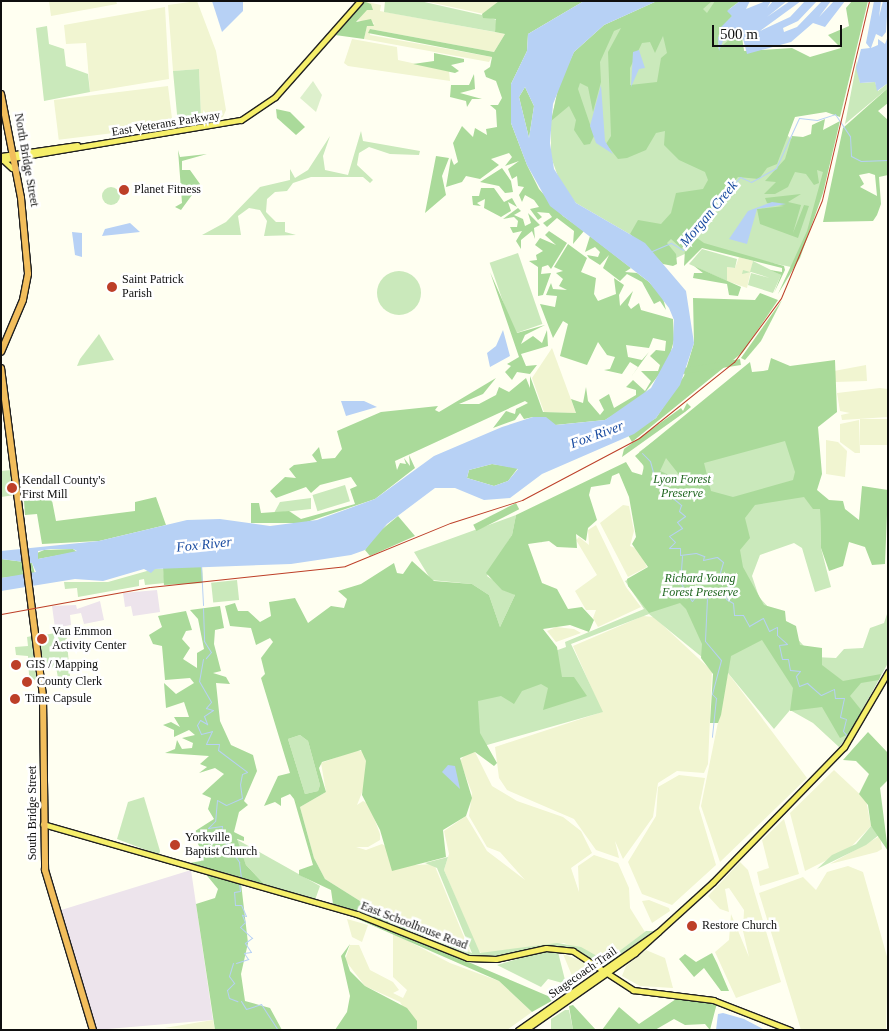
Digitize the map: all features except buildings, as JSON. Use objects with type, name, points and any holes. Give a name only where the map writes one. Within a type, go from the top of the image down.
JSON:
[{"type":"highway","name":"North Bridge Street","points":[[1,94],[25,231],[28,285],[1,352]]},
{"type":"highway","name":"North Bridge Street","points":[[1,110],[10,147]]},
{"type":"highway","name":"South Bridge Street","points":[[1,368],[22,515],[44,716],[42,824],[49,890],[94,1030]]},
{"type":"main road","name":"East Veterans Parkway","points":[[25,155],[217,124],[245,115],[278,90],[356,1]]},
{"type":"main road","name":"East Veterans Parkway","points":[[2,158],[220,126],[247,117],[280,93],[360,1]]},
{"type":"main road","points":[[10,147],[25,155],[14,167],[2,158],[10,147]]},
{"type":"main road","name":"Stagecoach Trail","points":[[518,1030],[658,932],[687,906],[844,747],[888,672]]},
{"type":"main road","points":[[43,814],[53,826]]},
{"type":"main road","name":"East Schoolhouse Road","points":[[42,824],[317,902],[470,958],[496,959],[556,948],[575,952],[604,970],[613,978],[643,993],[721,1002],[790,1030]]},
{"type":"main road","name":"Stagecoach Trail","points":[[524,1030],[604,970]]},
{"type":"shaded area","points":[[157,590],[160,612],[133,616],[131,606],[125,607],[123,593]]},
{"type":"shaded area","points":[[100,601],[104,620],[84,624],[81,613],[70,615],[71,625],[55,628],[52,606],[76,605],[77,609]]},
{"type":"shaded area","points":[[191,870],[213,1020],[96,1030],[58,911]]},
{"type":"green space","points":[[49,1],[116,1],[117,4],[51,16]]},
{"type":"green space","points":[[197,1],[216,51],[226,110],[223,117],[207,121],[201,116],[199,69],[173,71],[168,5]]},
{"type":"green space","points":[[363,1],[381,5],[380,11],[505,34],[494,52],[370,29],[370,35],[492,57],[489,62],[364,39],[367,26],[375,23],[349,19]]},
{"type":"green space","points":[[363,1],[371,4],[373,10],[367,10],[356,22],[371,19],[374,26],[367,26],[364,39],[335,35]]},
{"type":"green space","points":[[385,1],[420,1],[482,15],[497,20],[495,32],[384,12]]},
{"type":"green space","points":[[424,1],[499,1],[484,14]]},
{"type":"green space","points":[[499,1],[584,1],[528,34],[527,51],[511,84],[511,123],[527,165],[539,189],[563,216],[584,231],[573,244],[574,231],[557,218],[547,227],[543,223],[552,217],[549,213],[537,212],[542,217],[538,220],[530,209],[539,207],[534,200],[525,195],[522,202],[519,195],[524,187],[518,186],[517,176],[512,179],[508,169],[519,161],[505,166],[512,157],[509,153],[491,159],[499,165],[480,179],[466,176],[462,182],[446,187],[451,158],[454,165],[458,162],[453,143],[462,126],[473,137],[475,128],[487,135],[486,129],[497,127],[496,110],[490,105],[498,105],[502,98],[496,81],[486,77],[484,71],[490,67],[492,57],[368,33],[370,29],[494,52],[505,34],[495,32],[496,19],[483,18],[482,14]]},
{"type":"green space","points":[[657,1],[727,1],[767,116],[826,172],[808,233],[791,267],[700,247],[663,264],[645,243],[576,203],[561,185],[551,157],[551,121],[559,85],[574,52]]},
{"type":"green space","points":[[657,1],[712,1],[703,9],[707,13],[715,1],[740,1],[728,10],[732,16],[720,29],[726,31],[718,38],[718,49],[741,30],[744,51],[792,48],[810,57],[841,48],[828,35],[849,26],[846,8],[852,1],[868,1],[840,117],[826,112],[795,117],[777,164],[767,168],[759,179],[738,177],[692,230],[682,249],[671,239],[667,243],[676,254],[677,264],[673,266],[663,264],[630,234],[638,220],[661,224],[671,213],[676,193],[703,189],[708,180],[705,172],[679,160],[664,145],[665,131],[656,133],[646,150],[627,158],[618,159],[606,144],[611,136],[608,52],[621,28],[614,31],[600,62],[601,82],[593,112],[588,87],[580,83],[578,89],[594,136],[590,144],[584,145],[574,130],[576,120],[569,106],[551,121],[559,85],[574,52],[604,25]],"holes":[[[663,36],[667,53],[661,58],[657,82],[630,85],[630,68],[642,43],[650,42],[655,53]]]},
{"type":"green space","points":[[165,7],[169,79],[90,92],[86,43],[66,44],[64,25]]},
{"type":"green space","points":[[47,26],[49,44],[64,49],[66,66],[88,74],[90,92],[44,101],[36,28]]},
{"type":"green space","points":[[352,39],[397,47],[398,60],[449,71],[450,81],[348,66],[344,63]]},
{"type":"green space","points":[[434,53],[464,59],[464,62],[451,65],[459,71],[455,73],[413,64],[434,61]]},
{"type":"green space","points":[[857,61],[860,83],[875,82],[878,91],[888,83],[888,88],[845,124]]},
{"type":"green space","points":[[199,69],[201,116],[207,121],[178,125],[173,71]]},
{"type":"green space","points":[[474,74],[475,89],[460,93],[482,99],[472,99],[467,107],[466,101],[450,97],[451,85],[469,85]]},
{"type":"green space","points":[[313,81],[322,95],[316,112],[300,98]]},
{"type":"green space","points":[[168,86],[173,126],[59,140],[54,100]]},
{"type":"green space","points":[[525,87],[534,106],[529,138],[519,97]]},
{"type":"green space","points":[[888,88],[888,103],[878,111],[888,120],[888,175],[879,177],[881,204],[873,221],[823,222],[843,128]],"holes":[[[869,173],[875,175],[877,196],[860,187],[864,184],[859,175]]]},
{"type":"green space","points":[[276,109],[290,112],[305,127],[296,135],[277,118]]},
{"type":"green space","points":[[825,119],[823,130],[840,121],[823,193],[800,258],[778,294],[807,231],[823,172],[817,170],[819,183],[814,185],[806,174],[795,172],[788,187],[775,194],[764,194],[776,182],[765,181],[785,159],[792,136],[803,137],[811,134],[812,125]]},
{"type":"green space","points":[[361,131],[363,141],[420,151],[419,155],[390,154],[369,147],[359,153],[357,165],[373,180],[370,183],[363,177],[311,177],[293,183],[287,191],[275,192],[267,199],[266,212],[276,222],[285,222],[285,232],[296,235],[264,236],[267,221],[260,210],[249,208],[238,216],[241,235],[202,235],[226,222],[260,187],[290,180],[290,169],[295,178],[308,170],[330,136],[323,156],[325,170],[348,175]]},
{"type":"green space","points":[[178,150],[180,157],[207,154],[182,161],[182,170],[190,170],[200,184],[181,210],[175,207],[182,203]]},
{"type":"green space","points":[[436,156],[449,158],[442,176],[446,195],[425,213]]},
{"type":"green space","points":[[502,168],[511,181],[513,192],[505,193],[499,186],[480,182]]},
{"type":"green space","points":[[107,187],[115,187],[120,192],[118,203],[107,205],[102,200],[102,192]]},
{"type":"green space","points":[[481,188],[494,188],[504,202],[512,198],[517,207],[508,202],[511,211],[501,217],[484,208],[485,199],[477,203],[481,206],[473,205],[472,196],[479,196]]},
{"type":"green space","points":[[801,194],[788,202],[801,205],[793,233],[804,205],[809,206],[798,238],[760,224],[757,209],[784,206],[767,203],[765,198]]},
{"type":"green space","points":[[518,208],[521,211],[514,215],[523,219],[525,226],[531,223],[528,213],[540,225],[534,228],[535,239],[532,231],[521,240],[521,249],[516,241],[522,231],[513,233],[510,227],[517,227],[518,221],[514,217],[503,219]]},
{"type":"green space","points":[[549,231],[567,243],[551,269],[548,265],[542,267],[541,274],[551,273],[543,295],[538,296],[538,267],[529,261],[537,260],[536,255],[543,251],[535,245],[540,238],[556,245],[545,235]]},
{"type":"green space","points":[[693,235],[704,243],[784,266],[785,270],[774,293],[781,275],[770,270],[782,272],[782,268],[702,248],[684,266],[685,249]]},
{"type":"green space","points":[[590,236],[631,268],[625,272],[637,273],[649,282],[663,298],[666,310],[660,301],[654,304],[642,282],[627,274],[620,281],[603,268],[609,255],[600,265],[589,258],[587,255],[598,257],[600,252],[595,247],[585,252]]},
{"type":"green space","points":[[568,244],[587,258],[581,272],[596,278],[594,294],[598,301],[616,294],[614,278],[624,285],[619,295],[620,306],[633,291],[628,305],[631,309],[639,303],[641,310],[673,319],[674,340],[668,363],[640,399],[605,420],[555,425],[533,417],[524,419],[520,413],[515,420],[493,428],[506,411],[515,414],[516,409],[528,403],[525,401],[395,461],[397,470],[400,463],[406,464],[404,458],[410,466],[409,455],[415,468],[375,499],[304,523],[251,523],[251,503],[259,503],[261,513],[289,511],[301,519],[355,504],[350,489],[357,486],[351,477],[320,485],[311,493],[306,487],[276,498],[270,491],[285,477],[296,478],[289,469],[294,465],[317,462],[312,455],[319,447],[322,459],[335,458],[342,449],[337,431],[381,412],[438,406],[435,410],[439,412],[496,378],[483,394],[459,404],[479,404],[496,395],[499,387],[509,392],[526,378],[530,388],[530,376],[543,412],[576,413],[571,399],[583,403],[586,387],[588,401],[600,415],[604,410],[599,400],[609,394],[614,408],[636,395],[636,390],[626,387],[633,380],[645,391],[651,381],[641,371],[658,371],[660,365],[650,356],[656,350],[665,351],[666,341],[653,338],[649,348],[626,345],[628,357],[642,360],[649,352],[631,377],[638,367],[630,362],[622,374],[604,370],[610,369],[615,357],[607,355],[598,342],[587,365],[560,356],[568,324],[563,321],[553,338],[540,304],[555,307],[557,296],[546,295],[551,283],[553,289],[567,290],[559,286],[563,279],[556,273],[563,271],[554,267]]},
{"type":"green space","points":[[702,249],[737,259],[735,268],[727,267],[727,281],[689,264]]},
{"type":"green space","points":[[518,253],[542,324],[514,334],[490,263]]},
{"type":"green space","points":[[739,257],[753,261],[747,288],[727,281],[727,267],[735,268]]},
{"type":"green space","points":[[753,261],[781,275],[773,293],[748,285],[751,273],[770,278],[751,272],[742,274],[743,270],[750,272]]},
{"type":"green space","points":[[694,266],[741,287],[738,296],[729,295],[727,284],[693,278],[694,273],[703,273]]},
{"type":"green space","points":[[395,271],[403,271],[415,277],[421,293],[415,309],[403,315],[395,315],[383,309],[377,297],[377,289],[383,277]]},
{"type":"green space","points":[[490,272],[517,333],[545,325],[525,335],[521,344],[533,336],[542,343],[547,330],[548,346],[521,354],[526,366],[537,365],[530,374],[517,372],[512,380],[505,372],[511,366],[507,364],[519,357]]},
{"type":"green space","points":[[760,293],[778,300],[743,352],[632,442],[628,435],[656,418],[684,376],[694,343],[693,298],[755,300]]},
{"type":"green space","points":[[782,300],[761,341],[745,360],[741,358]]},
{"type":"green space","points":[[99,334],[114,360],[77,366],[80,359]]},
{"type":"green space","points":[[552,348],[576,413],[544,412],[532,378]]},
{"type":"green space","name":"Lyon Forest Preserve","points":[[771,358],[790,366],[835,360],[837,412],[818,427],[822,474],[817,490],[829,500],[843,501],[845,509],[859,520],[862,486],[888,490],[885,564],[872,565],[865,547],[849,542],[843,566],[829,571],[821,548],[820,509],[813,509],[804,497],[755,505],[745,518],[750,538],[740,550],[743,567],[764,605],[785,611],[786,621],[796,626],[800,645],[822,648],[822,665],[843,681],[881,674],[879,680],[861,683],[850,696],[862,711],[849,734],[840,738],[822,707],[790,711],[793,688],[762,640],[731,656],[721,715],[718,723],[710,723],[713,674],[701,658],[702,644],[686,609],[680,603],[649,613],[628,586],[627,579],[648,567],[632,544],[636,537],[629,497],[619,473],[612,476],[610,484],[591,487],[589,495],[597,520],[588,528],[586,541],[576,534],[577,548],[557,547],[549,541],[528,544],[542,583],[557,589],[568,609],[582,607],[594,620],[589,632],[570,625],[543,629],[557,647],[562,677],[574,677],[587,696],[543,710],[548,688],[541,684],[522,691],[514,704],[501,696],[478,701],[480,733],[497,763],[494,766],[475,752],[460,758],[472,798],[466,816],[443,830],[446,857],[392,871],[380,830],[362,795],[366,761],[361,750],[322,762],[319,768],[326,792],[300,807],[314,858],[325,879],[387,918],[429,938],[333,904],[331,890],[299,875],[299,870],[313,865],[294,799],[290,794],[281,798],[281,806],[275,802],[264,806],[278,776],[290,773],[261,678],[265,674],[261,658],[273,642],[270,638],[256,645],[251,628],[230,626],[225,606],[235,603],[238,611],[248,611],[260,622],[271,616],[269,602],[295,598],[308,623],[331,606],[344,608],[347,599],[338,591],[361,584],[394,563],[397,573],[403,574],[412,561],[434,581],[472,584],[489,595],[500,627],[515,595],[502,590],[486,573],[512,535],[516,515],[626,462],[632,472],[642,475],[644,466],[635,456],[750,362],[752,372],[768,370]],"holes":[[[785,441],[795,472],[793,480],[733,497],[711,491],[704,463]],[[666,458],[683,481],[660,471]],[[300,735],[308,741],[320,785],[318,791],[305,794],[288,739]]]},
{"type":"green space","points":[[740,359],[741,365],[674,376],[673,370]]},
{"type":"green space","points":[[866,365],[867,381],[835,382],[834,371]]},
{"type":"green space","points":[[880,388],[888,389],[888,417],[842,420],[841,415],[850,413],[840,411],[837,393]]},
{"type":"green space","points":[[687,403],[691,407],[622,457],[624,449],[681,408],[683,411]]},
{"type":"green space","name":"Richard Young Forest Preserve","points":[[688,416],[702,462],[785,436],[813,508],[820,509],[821,548],[831,587],[815,592],[802,548],[794,543],[760,555],[752,576],[759,597],[814,657],[836,658],[844,649],[863,648],[870,628],[884,623],[888,611],[888,663],[848,736],[839,747],[813,723],[790,710],[774,729],[728,673],[724,675],[649,614],[571,644],[603,712],[480,747],[469,682],[566,647],[565,642],[644,609],[625,581],[650,569],[649,486],[639,452]]},
{"type":"green space","points":[[860,419],[888,419],[888,445],[860,445]]},
{"type":"green space","points":[[859,420],[860,453],[855,453],[840,442],[840,424]]},
{"type":"green space","points":[[826,440],[838,442],[847,451],[845,477],[826,474]]},
{"type":"green space","points":[[492,464],[518,468],[508,481],[494,486],[467,478],[469,470]]},
{"type":"green space","points":[[11,470],[15,495],[1,497],[1,471]]},
{"type":"green space","points":[[345,485],[350,501],[317,511],[312,495]]},
{"type":"green space","points":[[51,495],[56,521],[135,511],[135,502],[156,497],[166,525],[99,541],[42,544],[37,514],[25,515],[24,501]]},
{"type":"green space","points":[[311,498],[311,509],[274,513],[280,502]]},
{"type":"green space","points":[[516,503],[519,509],[476,531],[473,525]]},
{"type":"green space","points":[[623,505],[629,506],[634,531],[630,546],[638,549],[647,567],[628,577],[600,523]]},
{"type":"green space","points":[[516,515],[512,535],[487,576],[515,595],[500,627],[489,595],[472,584],[431,580],[414,552]]},
{"type":"green space","points":[[398,516],[415,536],[370,556],[365,550],[374,536]]},
{"type":"green space","points":[[596,525],[626,587],[641,607],[598,627],[593,618],[596,610],[586,610],[575,591],[597,575],[576,540],[579,537],[589,545],[588,530]]},
{"type":"green space","points":[[73,549],[77,552],[38,559],[37,553],[44,550]]},
{"type":"green space","points":[[1,559],[32,563],[35,574],[1,578]]},
{"type":"green space","points":[[202,566],[203,583],[164,585],[163,568]]},
{"type":"green space","points":[[154,569],[163,569],[165,583],[145,585],[144,579],[139,580],[139,586],[78,597],[77,588],[65,589],[64,582],[108,582]]},
{"type":"green space","points":[[237,580],[239,600],[213,603],[211,583]]},
{"type":"green space","points":[[220,606],[224,628],[215,630],[214,644],[221,671],[213,673],[226,677],[230,684],[216,683],[220,721],[231,745],[253,755],[257,771],[244,801],[248,805],[239,812],[234,832],[244,837],[244,841],[237,839],[246,865],[264,884],[190,863],[201,861],[204,855],[192,833],[214,819],[208,809],[211,798],[202,794],[224,774],[215,768],[199,773],[207,767],[200,764],[209,756],[165,753],[175,749],[177,740],[182,749],[192,748],[193,743],[182,738],[195,735],[189,730],[174,737],[174,730],[163,725],[171,722],[180,727],[174,717],[189,717],[184,702],[166,708],[164,683],[176,694],[194,683],[190,678],[165,680],[162,646],[153,644],[149,635],[162,627],[158,616],[186,611],[192,630],[186,631],[182,639],[190,648],[183,659],[197,668],[197,653],[204,649],[198,619],[190,610]]},
{"type":"green space","points":[[643,616],[654,617],[712,671],[708,764],[704,773],[677,771],[658,783],[653,817],[623,859],[615,841],[619,858],[596,850],[574,819],[507,790],[499,778],[495,747],[602,712],[573,646]]},
{"type":"green space","points":[[556,627],[574,629],[581,633],[556,642],[547,631]]},
{"type":"green space","name":"Van Emmon Activity Center","points":[[66,631],[70,676],[58,678],[56,667],[42,668],[39,636]]},
{"type":"green space","points":[[32,636],[38,683],[29,675],[28,656],[16,655],[15,647],[28,646],[27,637]]},
{"type":"green space","points":[[728,673],[807,778],[720,862],[701,806]]},
{"type":"green space","points":[[868,732],[888,753],[888,780],[880,788],[888,851],[871,826],[868,805],[859,794],[869,774],[856,761],[843,760]]},
{"type":"green space","points":[[300,735],[308,741],[320,785],[318,791],[305,794],[288,739]]},
{"type":"green space","points":[[354,751],[363,751],[366,761],[365,785],[357,805],[363,801],[369,804],[380,834],[380,840],[368,847],[356,847],[366,850],[382,844],[416,865],[434,864],[471,954],[387,918],[325,879],[314,858],[300,807],[326,792],[321,763]]},
{"type":"green space","points":[[475,752],[492,786],[517,801],[563,817],[581,831],[592,853],[571,868],[579,892],[578,866],[594,855],[618,863],[629,888],[630,908],[645,932],[606,961],[564,943],[485,955],[478,951],[444,870],[449,854],[444,831],[466,816],[487,851],[525,880],[500,852],[487,847],[469,816],[472,793],[460,761],[466,753]]},
{"type":"green space","points":[[834,770],[866,800],[871,826],[849,849],[805,871],[790,813]]},
{"type":"green space","points":[[679,775],[705,778],[699,808],[716,865],[672,905],[642,894],[628,862],[656,816],[658,787]]},
{"type":"green space","points":[[144,797],[160,851],[159,855],[117,839],[128,802]]},
{"type":"green space","points":[[784,819],[799,874],[760,886],[757,872],[769,868],[762,840]]},
{"type":"green space","points":[[871,826],[879,835],[866,845],[817,869],[832,855],[856,844]]},
{"type":"green space","points":[[880,836],[882,849],[877,852],[830,864]]},
{"type":"green space","points":[[236,839],[320,886],[315,900],[264,884],[246,865]]},
{"type":"green space","points":[[448,857],[444,870],[480,953],[557,943],[581,947],[606,961],[646,931],[654,931],[606,967],[560,946],[492,958],[467,956],[428,938],[472,953],[437,868],[425,863]]},
{"type":"green space","points":[[740,862],[748,870],[781,982],[736,998],[715,952],[729,940],[731,914],[749,957],[743,931],[744,910],[729,888],[725,889],[729,912],[720,909],[708,896]]},
{"type":"green space","points":[[848,866],[863,872],[888,960],[886,1030],[801,1030],[759,893],[803,877],[816,890],[827,872]]},
{"type":"green space","points":[[204,872],[241,883],[248,943],[241,974],[245,1001],[270,1008],[282,1030],[215,1030],[196,904],[215,898],[218,889]]},
{"type":"green space","points":[[649,900],[669,908],[670,911],[652,923],[642,901]]},
{"type":"green space","points":[[344,913],[419,941],[555,999],[532,1012],[499,981]]},
{"type":"green space","points":[[347,919],[368,925],[362,942],[352,937]]},
{"type":"green space","points":[[393,933],[450,963],[499,981],[532,1012],[507,1030],[417,1030],[400,1002],[365,986],[345,960],[350,945],[359,945],[370,970],[393,982],[399,990],[393,993],[403,998],[407,990],[393,977]]},
{"type":"green space","points":[[350,944],[345,956],[350,971],[365,986],[407,1008],[417,1021],[417,1030],[335,1030],[347,1012],[350,996],[341,956]]},
{"type":"green space","points":[[646,950],[665,958],[673,988],[640,986],[622,976],[626,966]]},
{"type":"green space","points":[[544,951],[558,952],[566,984],[548,979],[541,987],[497,965]]},
{"type":"green space","points":[[712,953],[729,991],[721,991],[704,968],[694,977],[679,959],[685,954],[696,962]]},
{"type":"green space","points":[[563,954],[590,964],[594,973],[575,983]]},
{"type":"green space","points":[[676,999],[717,1003],[710,1030],[705,1024],[685,1025],[674,1019],[655,1030],[602,1030],[619,1007],[639,1024]]},
{"type":"green space","points":[[573,1005],[596,1030],[573,1030],[569,1006]]},
{"type":"green space","points":[[565,1010],[569,1010],[573,1030],[551,1030],[551,1019]]},
{"type":"green space","points":[[213,1020],[215,1030],[164,1028]]},
{"type":"water","points":[[212,1],[243,1],[243,11],[222,32]]},
{"type":"water","name":"Fox River","points":[[584,1],[657,1],[604,25],[574,52],[553,104],[550,143],[554,169],[576,203],[645,243],[686,291],[694,343],[680,385],[656,418],[634,434],[542,474],[510,498],[484,500],[455,488],[435,488],[387,524],[365,550],[351,555],[291,564],[155,569],[151,573],[144,569],[103,581],[75,579],[1,591],[1,578],[36,572],[32,563],[1,559],[1,551],[99,541],[187,520],[220,519],[270,526],[317,520],[375,499],[434,456],[502,427],[533,417],[546,417],[556,425],[605,420],[651,388],[673,347],[674,320],[669,308],[649,282],[550,206],[527,165],[511,123],[511,84],[527,51],[528,34]],"holes":[[[525,87],[534,106],[529,138],[519,97]],[[492,464],[518,469],[508,481],[494,486],[467,478],[469,470]],[[51,549],[73,549],[77,551],[38,559],[38,551]]]},
{"type":"water","points":[[740,1],[750,1],[746,9],[766,1],[771,1],[767,8],[773,1],[787,1],[767,17],[790,1],[801,1],[760,31],[790,17],[805,1],[817,1],[798,21],[783,28],[784,32],[797,27],[822,1],[831,1],[819,17],[834,1],[845,1],[825,27],[813,23],[791,42],[747,54],[741,31],[723,41],[719,51],[718,37],[726,31],[720,28],[732,16],[727,11]]},
{"type":"water","points":[[874,1],[881,1],[879,17],[883,1],[888,1],[886,32],[882,37],[876,34],[871,48],[878,45],[878,39],[885,44],[888,36],[888,83],[877,91],[875,82],[860,83],[856,68],[861,49],[870,48],[866,43]]},
{"type":"water","points":[[639,50],[645,68],[639,69],[631,87],[633,52]]},
{"type":"water","points":[[601,85],[605,141],[613,154],[596,143],[590,126]]},
{"type":"water","points":[[772,202],[786,204],[757,209],[747,244],[729,239],[748,211]]},
{"type":"water","points":[[130,223],[140,232],[102,236],[105,229]]},
{"type":"water","points":[[72,232],[82,233],[82,257],[75,255]]},
{"type":"water","points":[[503,330],[510,356],[490,367],[487,353],[496,346]]},
{"type":"water","points":[[341,401],[364,401],[377,407],[346,416]]},
{"type":"water","points":[[448,765],[455,766],[460,789],[442,772]]},
{"type":"water","points":[[723,1013],[744,1019],[765,1030],[716,1030],[718,1014]]},
{"type":"waterway","name":"Morgan Creek","points":[[652,251],[671,243],[683,250],[693,230],[740,177],[751,182],[776,168],[799,118],[817,120],[835,114],[850,136],[851,156],[861,161],[888,160]]},
{"type":"waterway","points":[[642,453],[650,461],[656,484],[681,505],[679,511],[685,516],[677,522],[682,528],[669,536],[675,542],[669,548],[680,548],[680,555],[696,553],[704,556],[703,560],[717,557],[723,562],[719,576],[729,580],[726,599],[733,603],[734,615],[743,615],[749,626],[763,618],[769,631],[777,627],[777,635],[787,644],[779,645],[782,659],[788,659],[790,670],[800,671],[796,676],[799,686],[807,683],[821,695],[834,689],[835,698],[844,698],[840,717],[846,719],[843,731],[847,736]]},
{"type":"waterway","points":[[682,556],[680,582],[692,601],[698,593],[707,598],[705,641],[721,660],[712,694],[716,698],[712,737]]},
{"type":"waterway","points":[[201,566],[203,605]]},
{"type":"waterway","points":[[203,608],[204,641],[211,652],[206,658]]},
{"type":"waterway","points":[[203,659],[199,681],[211,702],[206,708],[213,710],[204,716],[207,724],[200,720],[197,725],[201,734],[212,731],[206,744],[219,744],[218,750],[247,772],[242,774],[240,784],[242,798],[226,805],[217,800],[215,821],[208,828],[222,826],[221,836],[239,862],[241,878]]},
{"type":"waterway","points":[[236,963],[248,959],[244,953],[251,952],[245,943],[252,938],[240,927],[245,922],[242,915],[246,916],[241,905],[235,905],[234,892],[240,891],[239,883]]},
{"type":"waterway","points":[[233,963],[229,976],[234,983],[227,990],[229,998],[237,1001]]},
{"type":"waterway","points":[[241,1001],[246,1009],[261,1004],[278,1030]]},
{"type":"railway","points":[[1,614],[150,587],[345,566],[450,523],[522,500],[639,438],[734,362],[781,298],[822,200],[869,1]]},
{"type":"place","name":"Planet Fitness","points":[[124,190]]},
{"type":"place","name":"Saint Patrick Parish","points":[[112,287]]},
{"type":"place","name":"Kendall County's First Mill","points":[[12,488]]},
{"type":"place","name":"Van Emmon Activity Center","points":[[42,639]]},
{"type":"place","name":"GIS / Mapping","points":[[16,665]]},
{"type":"place","name":"County Clerk","points":[[27,682]]},
{"type":"place","name":"Time Capsule","points":[[15,699]]},
{"type":"place","name":"Yorkville Baptist Church","points":[[175,845]]},
{"type":"place","name":"Restore Church","points":[[692,926]]}]
